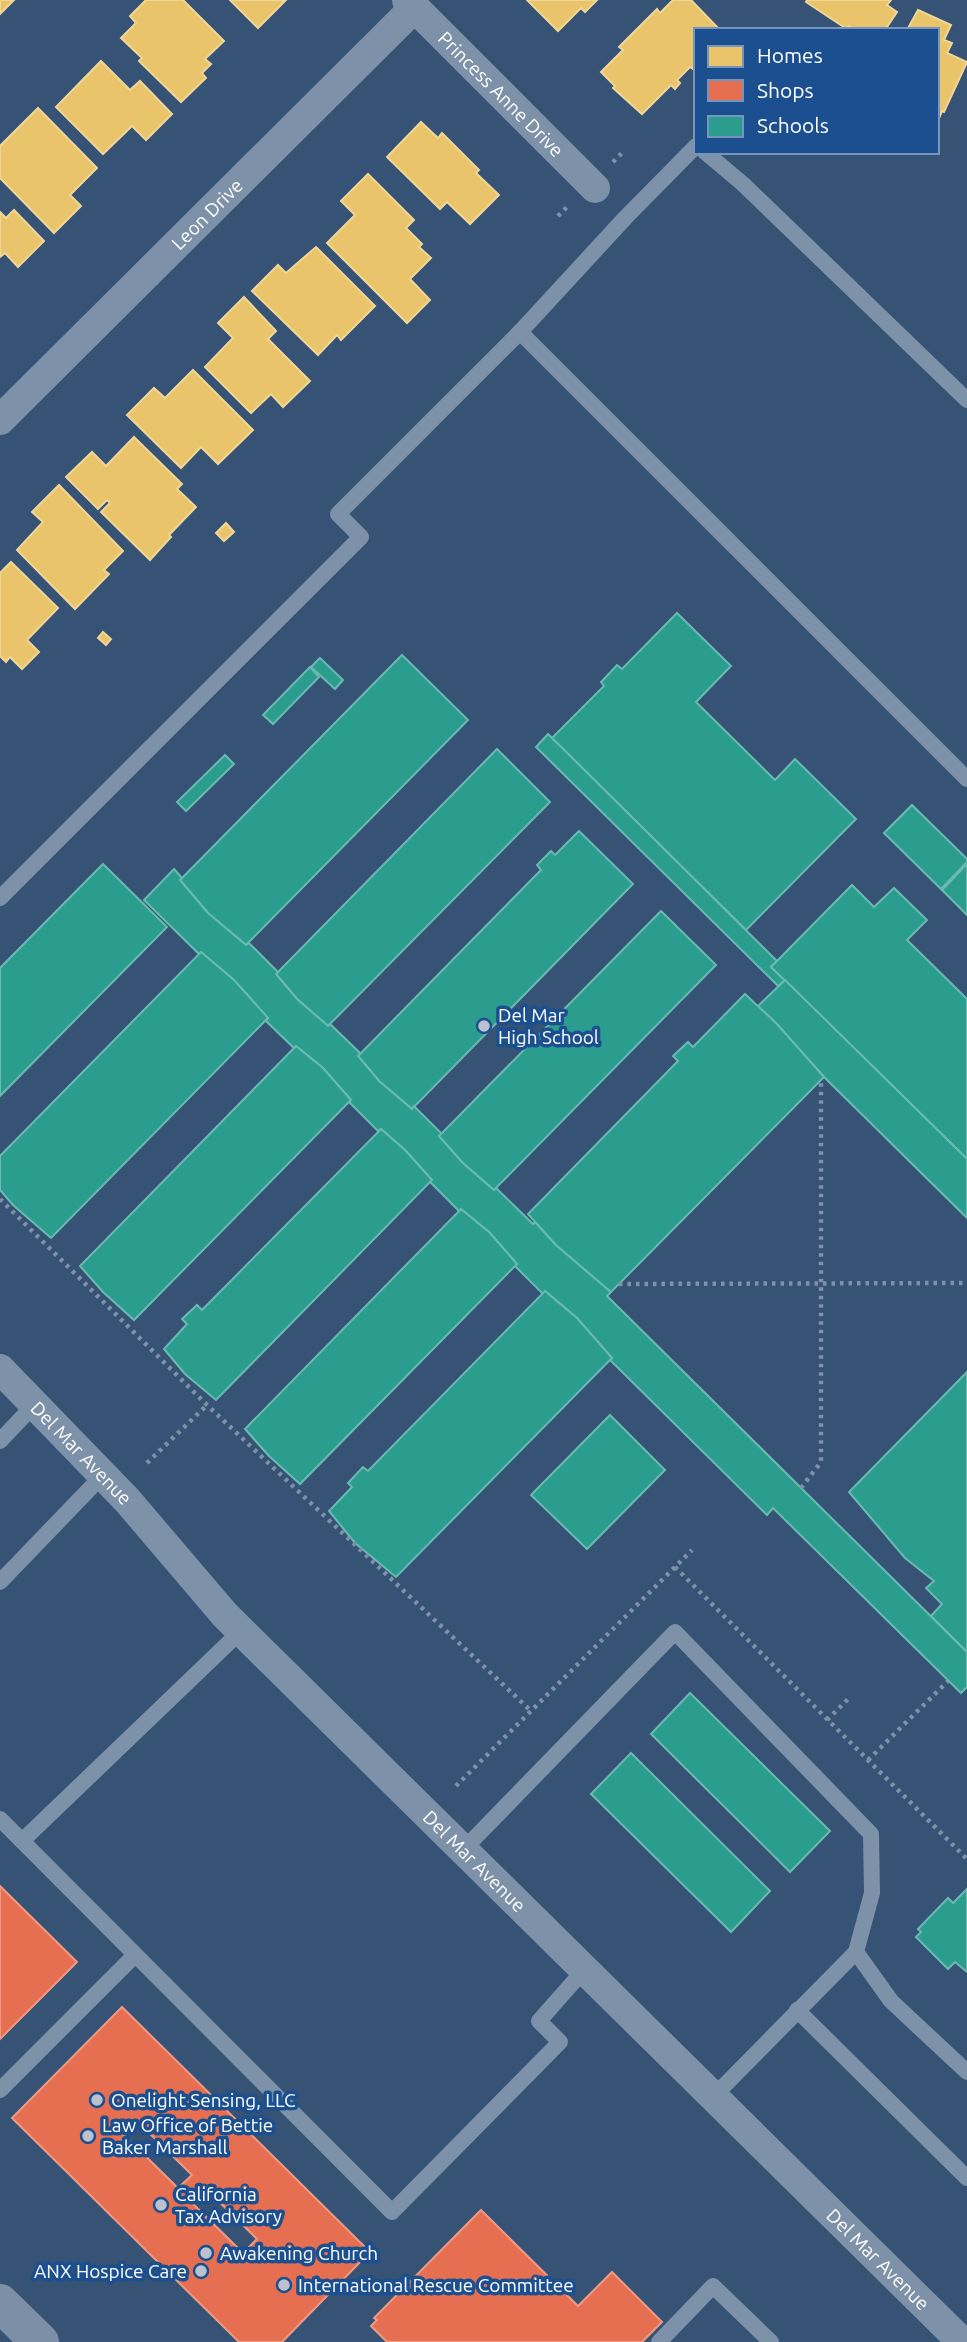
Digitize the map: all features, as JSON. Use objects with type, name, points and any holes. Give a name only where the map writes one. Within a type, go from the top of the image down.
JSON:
[{"type":"main road","points":[[0,2303],[40,2342]]},
{"type":"street","name":"Princess Anne Drive","points":[[411,4],[595,188]]},
{"type":"street","name":"Leon Drive","points":[[0,420],[411,4]]},
{"type":"street","name":"Del Mar Avenue","points":[[0,1369],[103,1475],[241,1631],[962,2342]]},
{"type":"lane","points":[[0,898],[361,537],[338,514],[520,332],[694,148]]},
{"type":"lane","points":[[707,154],[743,184],[967,400]]},
{"type":"lane","points":[[520,332],[967,779]]},
{"type":"lane","points":[[0,1441],[35,1404]]},
{"type":"lane","points":[[0,1582],[103,1475]]},
{"type":"lane","points":[[22,1841],[241,1631]]},
{"type":"lane","points":[[463,1850],[675,1632],[871,1834],[872,1894],[856,1952],[713,2097]]},
{"type":"lane","points":[[0,1819],[391,2212],[560,2042],[539,2021],[584,1970]]},
{"type":"lane","points":[[856,1952],[891,2001],[967,2072]]},
{"type":"lane","points":[[0,2090],[135,1955]]},
{"type":"lane","points":[[797,2010],[967,2178]]},
{"type":"lane","points":[[659,2342],[713,2286],[771,2342]]},
{"type":"path","points":[[801,1488],[821,1462],[821,1079]]},
{"type":"path","points":[[0,1199],[206,1405],[531,1711]]},
{"type":"path","points":[[619,1284],[967,1283]]},
{"type":"path","points":[[147,1463],[206,1405]]},
{"type":"path","points":[[456,1786],[692,1550]]},
{"type":"path","points":[[675,1567],[967,1859]]},
{"type":"path","points":[[868,1760],[948,1681]]},
{"type":"path","points":[[827,1720],[848,1699]]},
{"type":"building: Homes","points":[[0,0],[14,0],[0,14]]},
{"type":"building: Homes","points":[[146,0],[183,0],[224,41],[205,59],[211,64],[202,73],[206,78],[181,102],[139,61],[142,58],[121,38],[136,23],[130,16]]},
{"type":"building: Homes","points":[[230,0],[286,0],[258,28]]},
{"type":"building: Homes","points":[[527,0],[597,0],[585,12],[581,8],[558,31]]},
{"type":"building: Homes","points":[[673,0],[691,0],[718,28],[694,28],[694,68],[690,67],[677,80],[680,83],[675,89],[671,85],[642,114],[613,88],[615,86],[601,72],[623,50],[619,47],[657,9],[660,13]]},
{"type":"building: Homes","points":[[891,0],[887,5],[897,12],[886,28],[845,28],[806,2]]},
{"type":"building: Homes","points":[[918,10],[951,25],[944,40],[952,43],[947,53],[967,62],[939,118],[939,28],[908,28]]},
{"type":"building: Homes","points":[[101,61],[130,90],[140,81],[172,114],[146,140],[132,126],[103,154],[56,107]]},
{"type":"building: Homes","points":[[38,108],[97,168],[70,195],[81,206],[54,233],[0,178],[0,146]]},
{"type":"building: Homes","points":[[421,122],[438,138],[442,133],[479,170],[476,173],[499,195],[470,224],[447,202],[440,209],[387,157]]},
{"type":"building: Homes","points":[[368,174],[414,220],[406,228],[422,244],[419,247],[431,258],[410,279],[430,300],[407,323],[327,243],[355,215],[341,201]]},
{"type":"building: Homes","points":[[14,210],[44,241],[18,267],[5,253],[0,257],[0,212],[6,218]]},
{"type":"building: Homes","points":[[316,247],[375,306],[341,340],[337,335],[318,355],[252,291],[278,265],[286,273]]},
{"type":"building: Homes","points":[[244,297],[276,331],[268,339],[310,381],[283,407],[271,394],[251,413],[205,367],[233,338],[218,323]]},
{"type":"building: Homes","points":[[193,370],[253,430],[218,464],[201,447],[181,468],[127,415],[154,388],[165,398]]},
{"type":"building: Homes","points":[[134,437],[182,484],[177,489],[196,507],[150,560],[101,512],[110,503],[107,500],[98,509],[66,477],[92,452],[106,466]]},
{"type":"building: Homes","points":[[59,485],[123,551],[104,570],[109,574],[75,609],[17,550],[43,522],[32,512]]},
{"type":"building: Homes","points":[[226,523],[234,532],[224,541],[216,533]]},
{"type":"building: Homes","points":[[11,562],[58,608],[27,640],[39,652],[22,669],[10,657],[6,662],[0,656],[0,573]]},
{"type":"building: Homes","points":[[103,632],[111,639],[106,645],[98,638]]},
{"type":"building: Shops","points":[[0,1886],[77,1962],[0,2039]]},
{"type":"building: Shops","points":[[122,2007],[370,2252],[282,2342],[239,2342],[12,2118]],"holes":[[[138,2122],[192,2175],[178,2188],[124,2135]],[[201,2184],[257,2239],[243,2253],[187,2198]]]},
{"type":"building: Shops","points":[[481,2210],[578,2306],[612,2272],[662,2322],[642,2342],[387,2342],[371,2326],[377,2320],[374,2318]]},
{"type":"building: Schools","points":[[677,613],[731,666],[696,702],[775,780],[795,759],[856,819],[746,930],[552,738],[604,686],[601,682],[617,665],[622,669]]},
{"type":"building: Schools","points":[[402,655],[468,720],[246,945],[208,913],[180,880]]},
{"type":"building: Schools","points":[[320,658],[343,680],[335,689],[311,667]]},
{"type":"building: Schools","points":[[310,667],[319,677],[273,724],[263,715]]},
{"type":"building: Schools","points":[[548,734],[777,961],[771,967],[785,980],[778,986],[536,747]]},
{"type":"building: Schools","points":[[497,749],[550,802],[328,1026],[297,999],[276,974]]},
{"type":"building: Schools","points":[[225,755],[234,764],[186,811],[177,802]]},
{"type":"building: Schools","points":[[912,805],[967,859],[941,889],[884,833]]},
{"type":"building: Schools","points":[[579,831],[633,884],[412,1109],[379,1081],[358,1056],[541,870],[537,865],[551,851],[555,855]]},
{"type":"building: Schools","points":[[103,864],[167,927],[0,1096],[0,968]]},
{"type":"building: Schools","points":[[967,864],[967,915],[942,890]]},
{"type":"building: Schools","points":[[174,869],[208,913],[246,945],[249,943],[278,972],[276,974],[297,999],[328,1026],[330,1024],[360,1053],[358,1056],[379,1081],[412,1109],[414,1106],[442,1134],[439,1136],[463,1163],[494,1190],[496,1188],[611,1292],[607,1296],[967,1652],[967,1687],[961,1693],[773,1508],[767,1515],[610,1360],[612,1358],[577,1318],[545,1291],[543,1294],[515,1266],[517,1264],[490,1233],[461,1209],[459,1211],[430,1182],[432,1180],[405,1150],[381,1129],[378,1131],[349,1102],[351,1100],[323,1068],[296,1046],[294,1048],[266,1021],[268,1018],[234,980],[201,952],[199,954],[144,900]]},
{"type":"building: Schools","points":[[852,885],[874,907],[894,888],[927,920],[907,940],[967,999],[967,1159],[771,967]]},
{"type":"building: Schools","points":[[661,911],[716,965],[494,1190],[463,1163],[439,1136]]},
{"type":"building: Schools","points":[[201,952],[234,980],[268,1018],[51,1238],[0,1190],[0,1156]]},
{"type":"building: Schools","points":[[785,980],[967,1159],[967,1218],[824,1077],[758,1006]]},
{"type":"building: Schools","points":[[745,994],[776,1023],[824,1077],[611,1292],[556,1245],[528,1214],[678,1061],[673,1056],[688,1042],[693,1047]]},
{"type":"building: Schools","points":[[296,1046],[323,1068],[351,1100],[134,1320],[103,1292],[80,1266]]},
{"type":"building: Schools","points":[[381,1129],[405,1150],[432,1180],[216,1400],[185,1374],[164,1349],[187,1324],[182,1319],[197,1305],[202,1310]]},
{"type":"building: Schools","points":[[461,1209],[490,1233],[517,1264],[300,1484],[269,1456],[245,1429]]},
{"type":"building: Schools","points":[[545,1291],[577,1318],[612,1358],[396,1577],[355,1543],[329,1511],[352,1487],[348,1483],[363,1467],[368,1471]]},
{"type":"building: Schools","points":[[967,1372],[967,1652],[931,1616],[942,1604],[926,1588],[934,1581],[905,1558],[849,1492]]},
{"type":"building: Schools","points":[[610,1415],[665,1470],[587,1549],[531,1495]]},
{"type":"building: Schools","points":[[690,1693],[830,1831],[790,1872],[651,1734]]},
{"type":"building: Schools","points":[[631,1753],[770,1891],[731,1932],[591,1794]]},
{"type":"building: Schools","points":[[967,1889],[967,1972],[955,1962],[948,1969],[916,1937],[921,1932],[918,1929],[948,1898],[953,1903]]},
{"type":"place","name":"Del Mar High School","points":[[484,1026]]},
{"type":"place","name":"Onelight Sensing, LLC","points":[[97,2100]]},
{"type":"place","name":"Law Office of Bettie Baker Marshall","points":[[88,2136]]},
{"type":"place","name":"California Tax Advisory","points":[[161,2205]]},
{"type":"place","name":"Awakening Church","points":[[206,2253]]},
{"type":"place","name":"ANX Hospice Care","points":[[201,2271]]},
{"type":"place","name":"International Rescue Committee","points":[[284,2285]]}]
